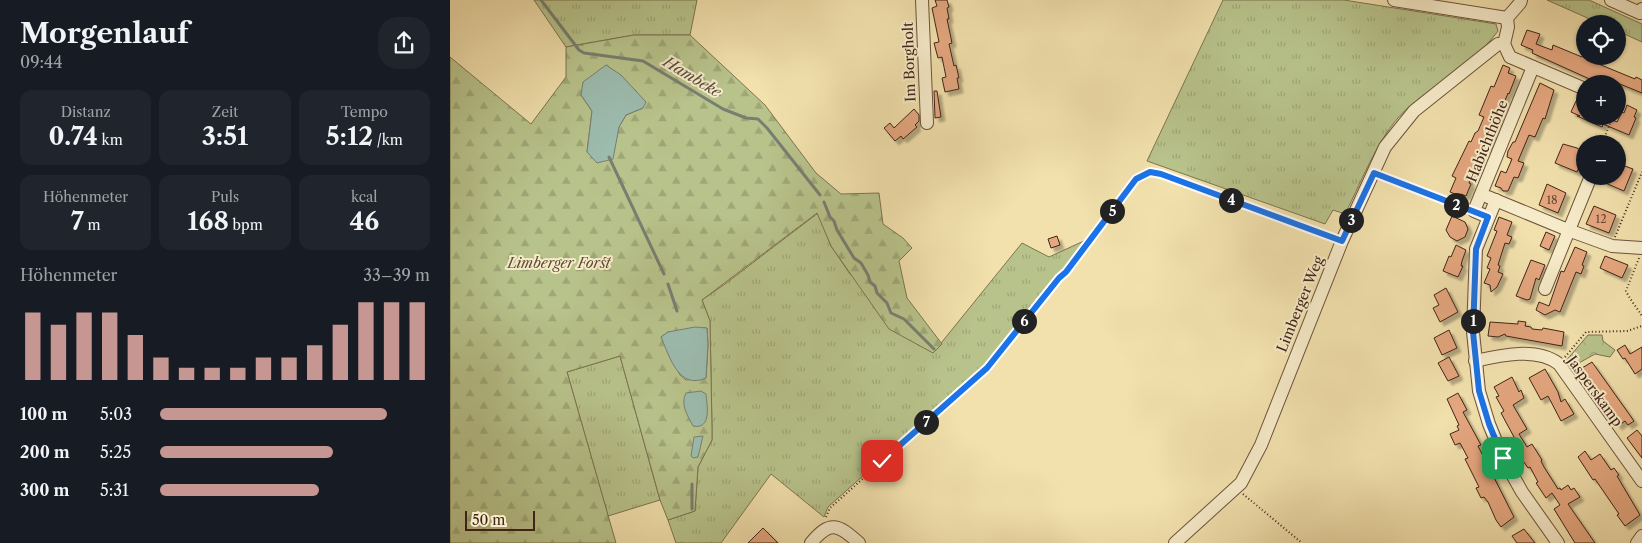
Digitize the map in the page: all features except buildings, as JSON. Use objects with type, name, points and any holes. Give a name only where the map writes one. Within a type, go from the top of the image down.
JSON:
[{"type":"street","name":"Im Borgholt","points":[[922,0],[927,123]]},
{"type":"street","points":[[1394,0],[1434,3],[1507,18]]},
{"type":"street","points":[[1521,0],[1507,18],[1508,27],[1504,44],[1510,57],[1576,85]]},
{"type":"street","points":[[1611,0],[1640,13],[1642,9]]},
{"type":"street","name":"Limberger Weg","points":[[1175,543],[1240,484],[1261,445],[1342,241],[1386,147],[1414,111],[1498,44],[1504,44]]},
{"type":"street","name":"Habichthöhe","points":[[1474,211],[1533,68]]},
{"type":"street","points":[[1545,289],[1587,185]]},
{"type":"street","points":[[1481,194],[1612,246],[1640,248]]},
{"type":"street","points":[[1496,200],[1476,249],[1473,332],[1479,391],[1489,424],[1503,458],[1522,492],[1558,543]]},
{"type":"street","points":[[1474,211],[1488,217]]},
{"type":"street","name":"Jasperskamp","points":[[1475,360],[1497,356],[1539,354],[1559,364],[1642,481]]},
{"type":"street","points":[[812,543],[828,527],[836,526],[848,533],[859,543]]},
{"type":"street","points":[[1637,543],[1642,536]]},
{"type":"path","points":[[828,527],[826,517],[830,508],[987,368],[1059,278],[1066,272],[1136,179],[1150,172],[1161,174],[1342,241]]},
{"type":"path","points":[[1612,246],[1642,172]]},
{"type":"path","points":[[1374,173],[1474,211]]},
{"type":"path","points":[[1640,248],[1639,258],[1626,291],[1628,297],[1634,302],[1642,316]]},
{"type":"path","points":[[1559,364],[1586,332],[1627,331],[1642,326]]},
{"type":"path","points":[[1236,488],[1302,543]]},
{"type":"green space","points":[[534,0],[697,0],[690,35],[634,35],[566,47]]},
{"type":"green space","points":[[1223,0],[1344,0],[1496,24],[1498,31],[1479,53],[1399,116],[1373,156],[1345,214],[1333,210],[1325,224],[1147,161]]},
{"type":"green space","points":[[1547,0],[1589,0],[1622,15],[1581,15]]},
{"type":"green space","points":[[1626,17],[1642,24],[1642,42],[1626,35]]},
{"type":"green space","name":"Limberger Forst","points":[[634,35],[690,35],[765,105],[816,173],[841,194],[879,193],[883,224],[903,238],[912,248],[899,261],[907,298],[942,344],[933,353],[889,329],[831,246],[817,213],[702,300],[710,321],[712,440],[698,467],[695,511],[668,520],[660,500],[620,356],[567,372],[616,543],[450,543],[450,57],[531,124],[566,77],[566,47]],"holes":[[[581,95],[643,108],[626,115],[619,127],[612,159],[587,152],[592,111]],[[707,328],[706,378],[686,380],[680,375],[661,337],[668,332]]]},
{"type":"green space","points":[[818,213],[831,246],[850,274],[933,353],[1022,243],[1049,257],[1086,240],[986,366],[828,507],[824,517],[771,474],[721,543],[676,543],[668,520],[695,511],[698,467],[712,440],[710,321],[702,300]]},
{"type":"green space","points":[[1588,335],[1602,335],[1603,341],[1615,350],[1610,357],[1595,354],[1570,368],[1565,362]]},
{"type":"green space","points":[[620,356],[660,500],[608,516],[567,372]]},
{"type":"shaded area","points":[[606,65],[621,75],[646,102],[643,108],[626,115],[619,127],[613,159],[597,163],[587,152],[592,111],[581,95],[583,82]]},
{"type":"shaded area","points":[[695,327],[707,328],[708,344],[706,378],[697,381],[689,380],[677,370],[661,337],[668,332]]},
{"type":"shaded area","points":[[701,391],[706,394],[706,421],[699,426],[693,426],[685,410],[684,397],[686,393]]},
{"type":"shaded area","points":[[703,436],[698,457],[693,458],[691,456],[694,437]]},
{"type":"waterway","name":"Hambeke","points":[[541,0],[579,50],[584,53],[643,61],[723,109],[746,118],[758,119],[820,195]]},
{"type":"waterway","name":"Hambeke","points":[[609,157],[664,274]]},
{"type":"waterway","name":"Hambeke","points":[[824,202],[837,230],[854,258],[861,263],[870,282],[887,303],[891,313],[904,319],[934,349]]},
{"type":"waterway","name":"Hambeke","points":[[668,284],[677,311]]},
{"type":"waterway","name":"Hambeke","points":[[692,484],[692,509]]},
{"type":"route","points":[[882,461],[987,368],[1059,278],[1066,272],[1136,179],[1150,172],[1161,174],[1342,241],[1374,173],[1488,217],[1476,249],[1473,332],[1479,391],[1489,424],[1503,458]]}]
